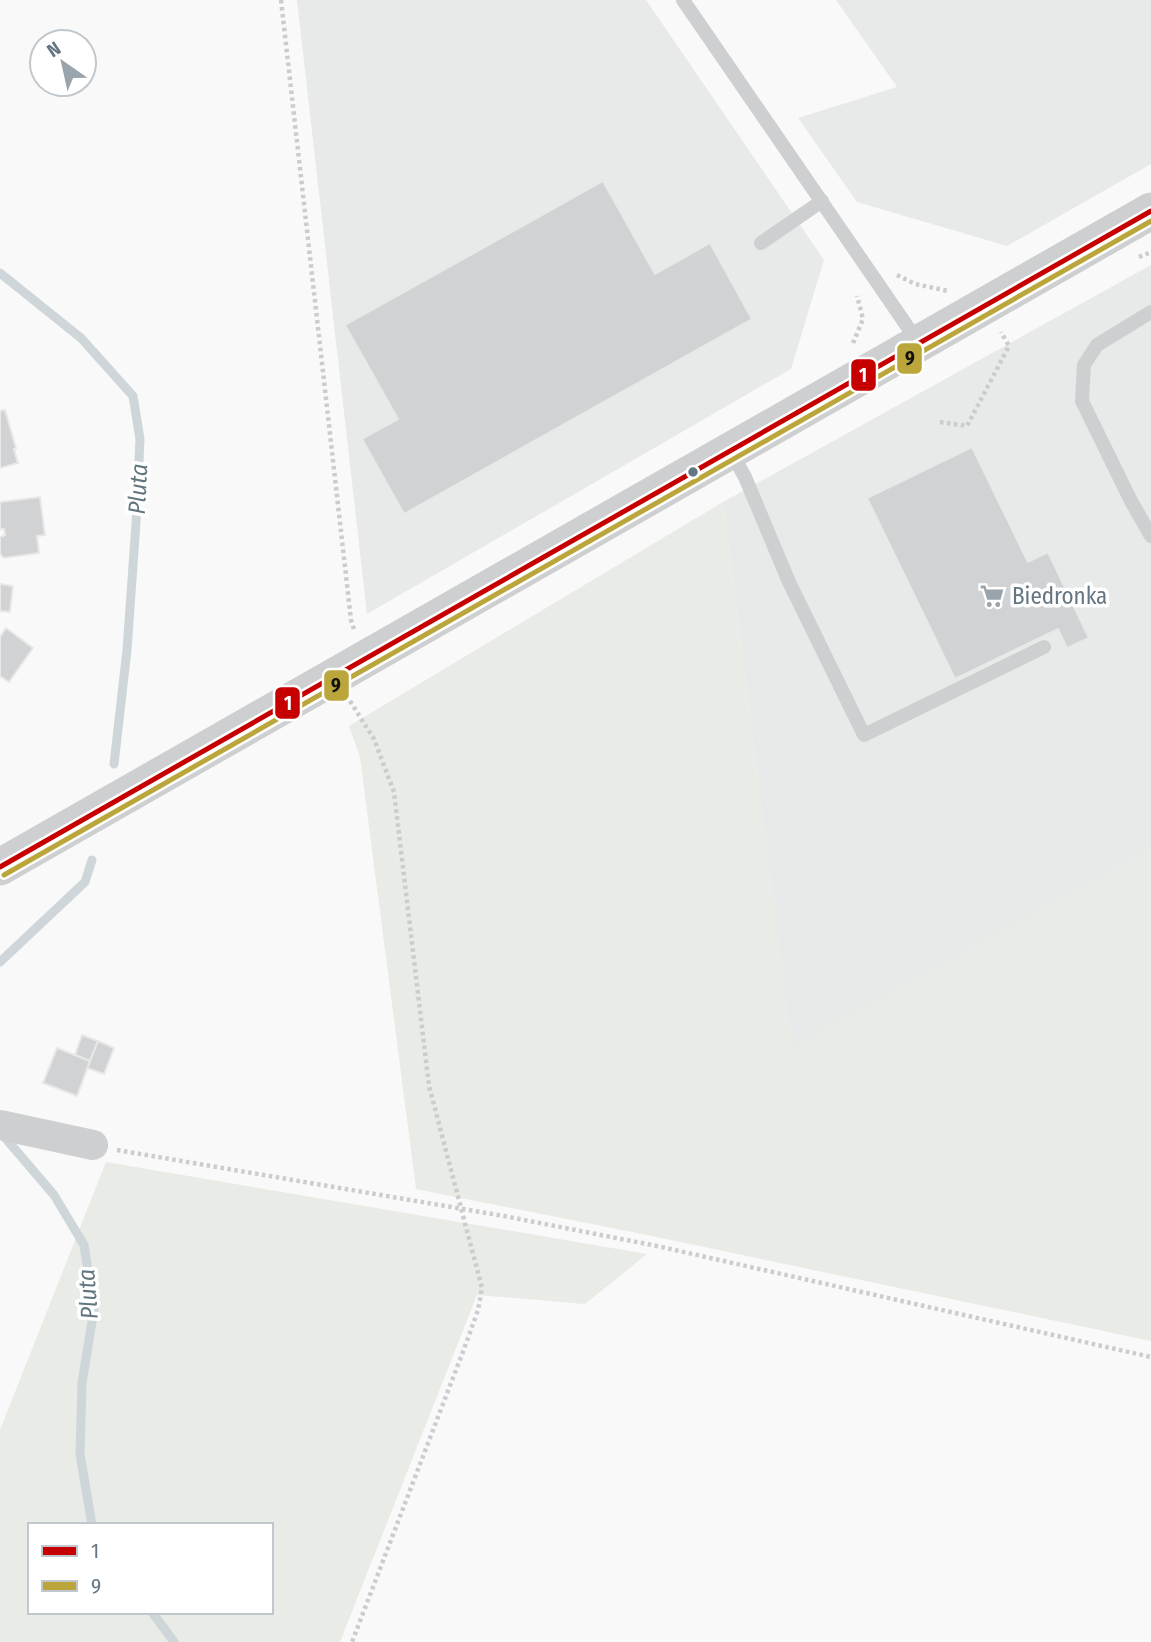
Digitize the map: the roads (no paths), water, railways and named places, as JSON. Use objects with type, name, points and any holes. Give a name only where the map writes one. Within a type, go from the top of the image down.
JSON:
[{"type":"street","points":[[0,867],[1151,211]]},
{"type":"street","points":[[7,1126],[93,1145]]},
{"type":"lane","points":[[682,0],[919,343]]},
{"type":"lane","points":[[761,243],[822,201]]},
{"type":"lane","points":[[1151,312],[1097,345],[1084,365],[1082,401],[1151,536]]},
{"type":"lane","points":[[730,451],[745,477],[789,582],[864,735],[1044,647]]},
{"type":"waterway","name":"Pluta","points":[[0,273],[81,338],[133,396],[140,439],[136,523],[127,650],[114,764]]},
{"type":"waterway","name":"Pluta","points":[[0,962],[85,882],[92,860]]},
{"type":"waterway","name":"Pluta","points":[[1,1133],[54,1195],[84,1245],[94,1309],[82,1383],[80,1454],[92,1523]]},
{"type":"waterway","name":"Pluta","points":[[153,1614],[174,1642]]},
{"type":"place","name":"Biedronka","points":[[992,596]]}]
